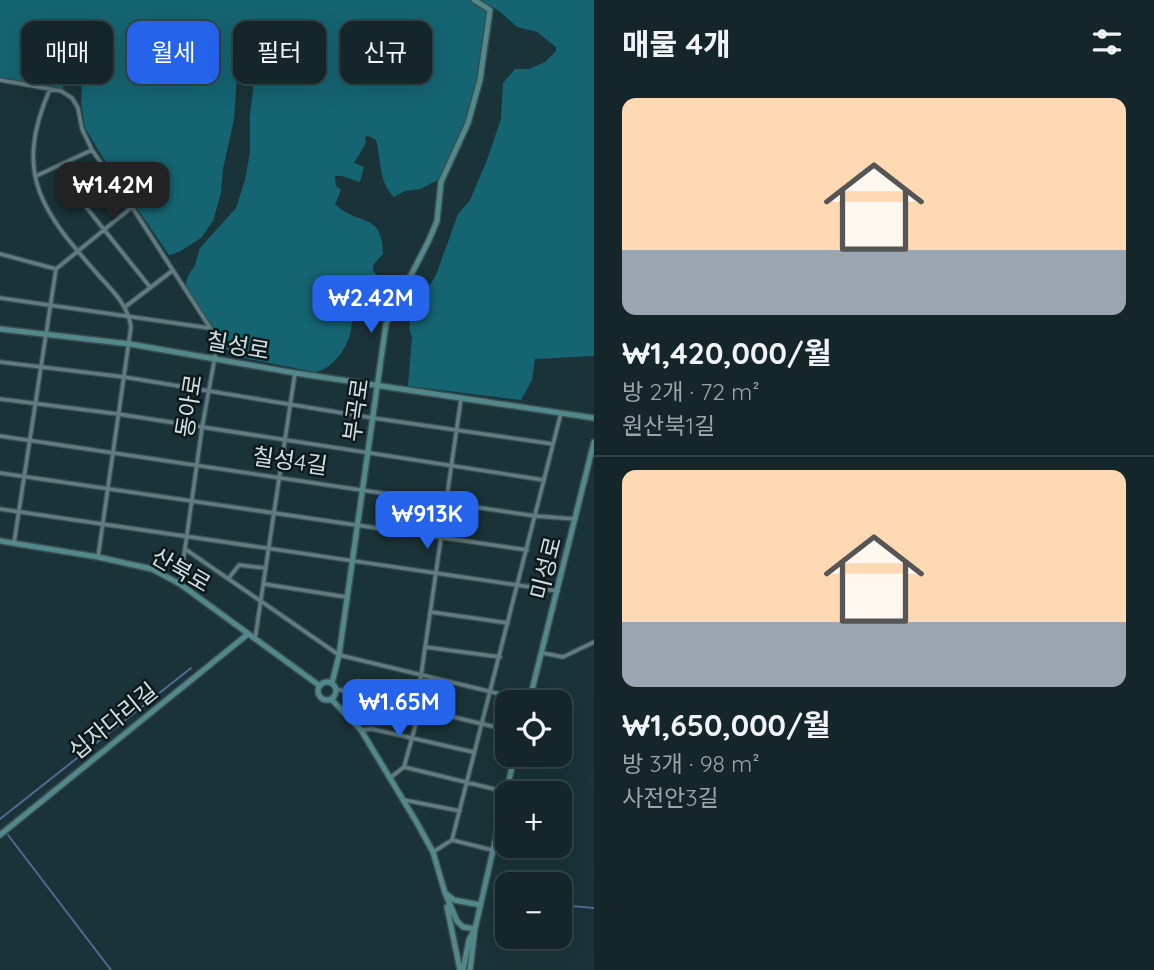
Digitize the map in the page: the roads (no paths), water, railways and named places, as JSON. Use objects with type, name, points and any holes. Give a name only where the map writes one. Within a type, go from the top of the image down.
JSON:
[{"type":"street","name":"부곡로","points":[[334,686],[386,324],[437,221],[441,183],[468,123],[478,89],[490,9],[474,0]]},
{"type":"street","name":"동아로","points":[[0,80],[67,93],[72,98],[78,108],[82,130],[92,150],[218,340],[202,428],[180,584]]},
{"type":"street","points":[[50,89],[36,124],[32,161],[46,207],[77,251],[129,315],[130,344],[98,557]]},
{"type":"street","points":[[36,176],[92,150]]},
{"type":"street","points":[[64,164],[82,202],[150,287]]},
{"type":"street","points":[[14,543],[56,269],[132,207]]},
{"type":"street","points":[[0,254],[56,269]]},
{"type":"street","points":[[125,307],[172,271]]},
{"type":"street","points":[[0,298],[209,328]]},
{"type":"street","name":"칠성로","points":[[0,329],[130,344],[295,373],[594,418]]},
{"type":"street","points":[[0,362],[124,377],[373,418],[554,444]]},
{"type":"street","points":[[255,639],[295,373]]},
{"type":"street","points":[[0,399],[118,414],[544,480]]},
{"type":"street","points":[[413,707],[421,676],[461,399]]},
{"type":"street","points":[[452,841],[561,413]]},
{"type":"street","name":"칠성4길","points":[[0,436],[536,516],[576,519]]},
{"type":"street","name":"미성로","points":[[532,690],[594,442]]},
{"type":"street","points":[[0,473],[527,550]]},
{"type":"street","points":[[0,509],[558,591]]},
{"type":"street","name":"산북로","points":[[0,541],[152,569],[180,584],[320,686]]},
{"type":"street","points":[[185,550],[339,655],[495,692]]},
{"type":"street","points":[[229,578],[239,565],[266,568]]},
{"type":"street","points":[[264,584],[346,597]]},
{"type":"street","points":[[430,612],[509,623]]},
{"type":"street","name":"십자다리길","points":[[0,835],[247,634]]},
{"type":"street","points":[[543,653],[564,657],[594,642]]},
{"type":"street","points":[[425,647],[500,657]]},
{"type":"street","points":[[461,970],[456,957],[445,893],[433,852],[361,730],[331,699],[324,699],[320,695],[320,686],[326,682],[495,727]]},
{"type":"street","points":[[331,699],[334,696],[334,686]]},
{"type":"street","points":[[390,778],[404,767],[420,709]]},
{"type":"street","points":[[361,730],[372,729],[473,752]]},
{"type":"street","points":[[404,767],[495,789]]},
{"type":"street","points":[[402,799],[460,811]]},
{"type":"street","points":[[470,970],[475,929],[495,838]]},
{"type":"street","points":[[433,852],[452,841],[492,850]]},
{"type":"street","points":[[445,893],[454,900],[480,905]]},
{"type":"street","points":[[445,893],[457,921],[463,927],[475,929]]},
{"type":"street","points":[[461,970],[469,940],[475,929]]},
{"type":"waterway","points":[[0,819],[191,668]]},
{"type":"waterway","points":[[8,835],[111,970]]},
{"type":"waterway","points":[[572,906],[594,908]]}]
